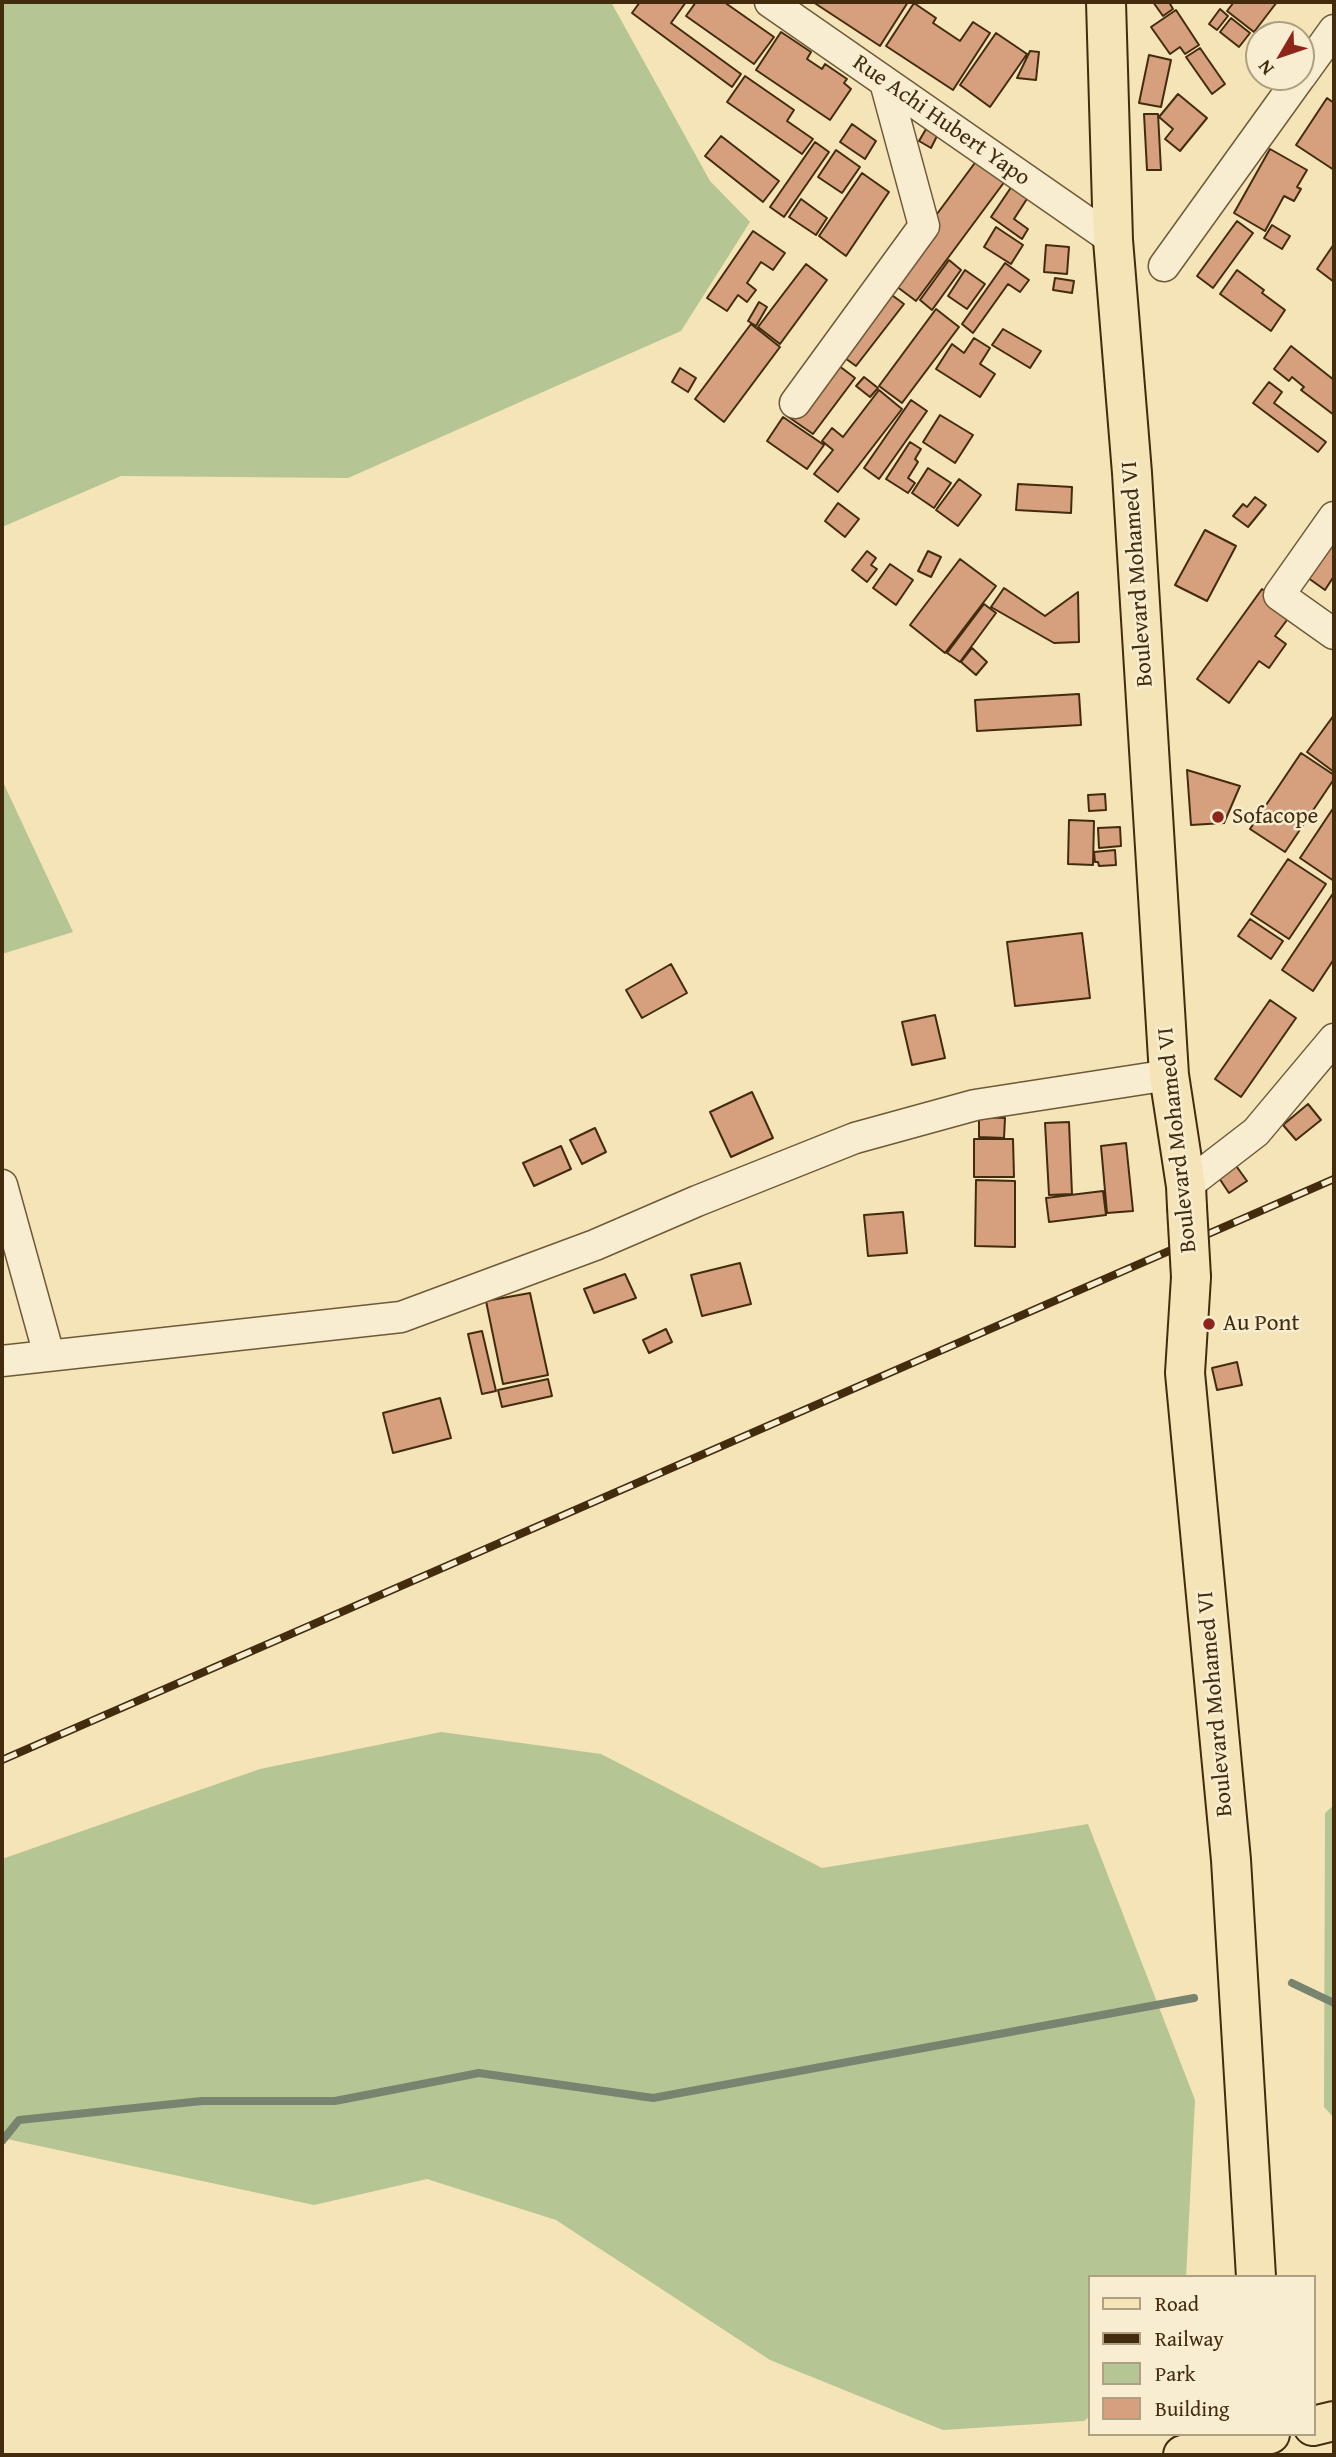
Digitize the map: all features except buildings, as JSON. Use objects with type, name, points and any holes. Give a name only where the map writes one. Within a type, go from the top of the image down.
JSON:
[{"type":"main road","name":"Boulevard Mohamed VI","points":[[1103,4],[1113,240],[1132,472],[1169,1075],[1186,1197],[1191,1277],[1185,1373],[1231,1860],[1256,2275]]},
{"type":"main road","points":[[1315,2426],[1334,2421]]},
{"type":"main road","points":[[1183,2455],[1264,2436]]},
{"type":"main road","points":[[1274,2436],[1279,2455]]},
{"type":"street","name":"Rue Achi Hubert Yapo","points":[[770,2],[1113,240]]},
{"type":"street","points":[[1315,57],[1334,30]]},
{"type":"street","points":[[795,403],[924,226],[885,82]]},
{"type":"street","points":[[1164,266],[1291,91]]},
{"type":"street","points":[[1334,517],[1279,595],[1334,634]]},
{"type":"street","points":[[1186,1197],[1256,1132],[1334,1039]]},
{"type":"street","points":[[2,1361],[401,1317],[595,1245],[855,1138],[975,1105],[1169,1075]]},
{"type":"street","points":[[2,1185],[49,1356]]},
{"type":"green space","points":[[2,2],[611,2],[710,181],[750,222],[681,331],[348,478],[121,476],[2,527]]},
{"type":"green space","points":[[2,780],[73,932],[2,954]]},
{"type":"green space","points":[[441,1732],[601,1754],[822,1868],[1088,1824],[1195,2100],[1186,2275],[1088,2275],[1088,2418],[1084,2421],[943,2430],[770,2360],[556,2220],[427,2179],[314,2205],[2,2138],[2,1859],[260,1769]]},
{"type":"green space","points":[[1334,1805],[1334,2118],[1324,2107],[1325,1813]]},
{"type":"waterway","points":[[1292,1983],[1334,2003]]},
{"type":"waterway","points":[[2,2141],[19,2120],[202,2101],[335,2101],[479,2073],[653,2098],[1194,1998]]},
{"type":"railway","points":[[2,1760],[1334,1179]]},
{"type":"place","name":"Sofacope","points":[[1218,817]]},
{"type":"place","name":"Au Pont","points":[[1209,1324]]}]
